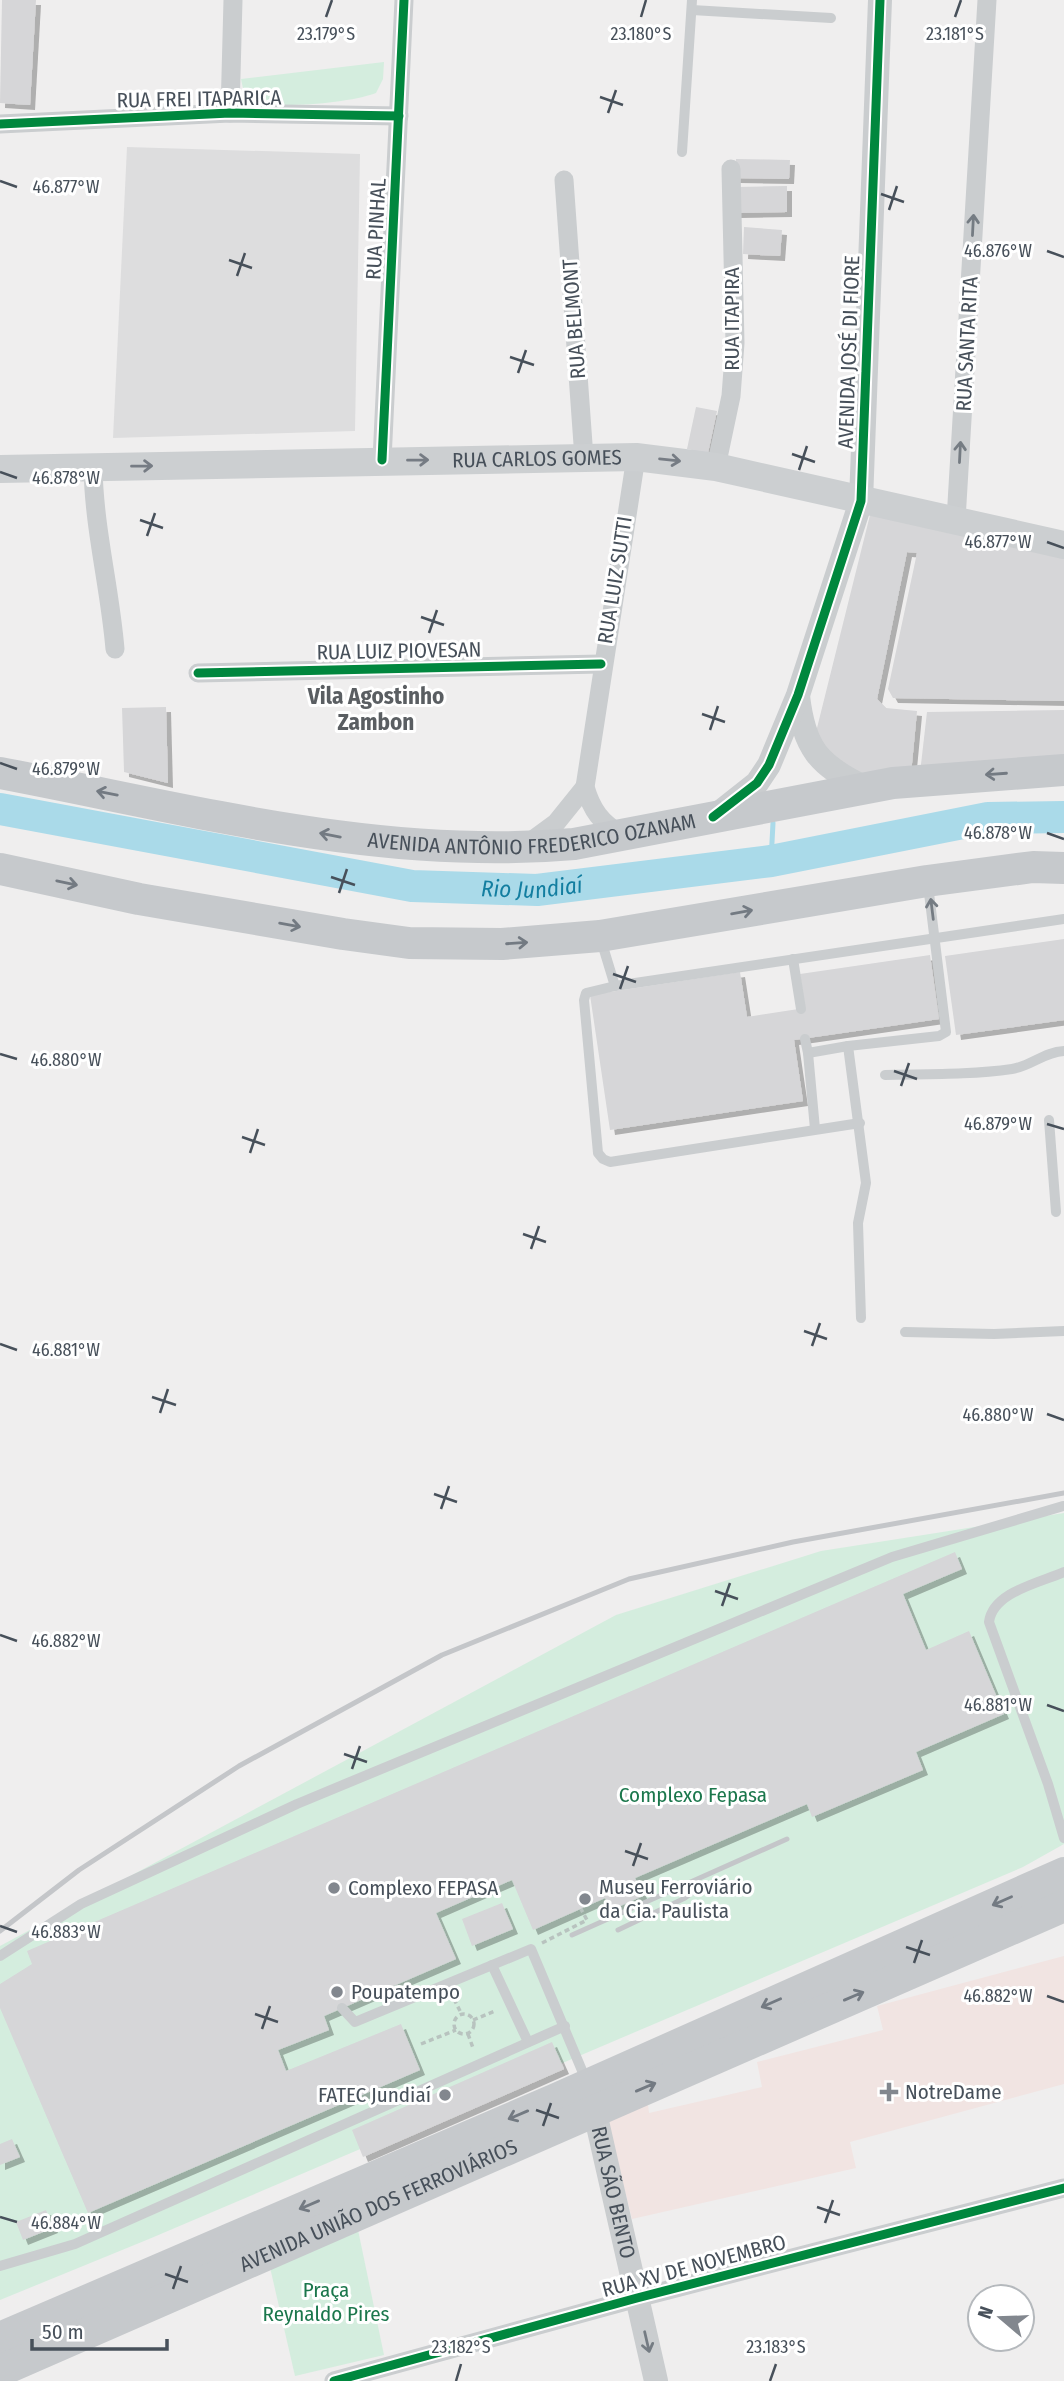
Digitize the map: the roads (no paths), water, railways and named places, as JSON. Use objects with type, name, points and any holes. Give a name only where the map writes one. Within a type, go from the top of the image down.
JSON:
[{"type":"main road","name":"RUA CARLOS GOMES","points":[[0,469],[636,457],[716,467],[1064,545]]},
{"type":"main road","name":"AVENIDA ANTÔNIO FREDERICO OZANAM","points":[[0,773],[348,839],[433,847],[521,848],[621,835],[864,787],[915,780],[1064,770]]},
{"type":"main road","points":[[0,869],[153,901],[409,943],[502,944],[600,936],[927,881],[1033,867],[1064,868]]},
{"type":"main road","name":"AVENIDA UNIÃO DOS FERROVIÁRIOS","points":[[3,2361],[591,2097],[1064,1873]]},
{"type":"main road","name":"AVENIDA UNIÃO DOS FERROVIÁRIOS","points":[[591,2097],[1064,1906]]},
{"type":"street","points":[[230,113],[233,0]]},
{"type":"street","name":"RUA PINHAL","points":[[382,460],[404,0]]},
{"type":"street","name":"AVENIDA JOSÉ DI FIORE","points":[[713,817],[757,783],[775,750],[798,695],[860,501],[880,0]]},
{"type":"street","name":"RUA SANTA RITA","points":[[956,520],[987,0]]},
{"type":"street","name":"RUA FREI ITAPARICA","points":[[0,124],[230,113],[399,116]]},
{"type":"street","name":"RUA ITAPIRA","points":[[716,467],[731,396],[735,343],[731,169]]},
{"type":"street","name":"RUA BELMONT","points":[[564,180],[584,458]]},
{"type":"street","name":"RUA LUIZ SUTTI","points":[[584,787],[601,664],[636,457]]},
{"type":"street","points":[[93,467],[94,504],[112,611],[115,649]]},
{"type":"street","name":"RUA LUIZ PIOVESAN","points":[[198,673],[601,664]]},
{"type":"street","points":[[798,695],[802,726],[809,745],[831,772]]},
{"type":"street","points":[[775,750],[864,787]]},
{"type":"street","points":[[584,787],[591,808],[601,822],[621,835]]},
{"type":"street","points":[[521,848],[556,823],[584,787]]},
{"type":"street","name":"RUA SÃO BENTO","points":[[591,2097],[656,2381]]},
{"type":"street","name":"RUA XV DE NOVEMBRO","points":[[334,2381],[637,2298],[1064,2188]]},
{"type":"lane","points":[[682,152],[692,5],[831,18]]},
{"type":"lane","points":[[808,1053],[946,1032],[927,881]]},
{"type":"lane","points":[[860,1123],[610,1162],[603,1159],[598,1153],[584,1000],[592,989],[1064,919]]},
{"type":"lane","points":[[600,936],[615,986]]},
{"type":"lane","points":[[793,959],[801,1009]]},
{"type":"lane","points":[[805,1039],[814,1129]]},
{"type":"lane","points":[[848,1046],[866,1183],[858,1223],[861,1318]]},
{"type":"lane","points":[[885,1075],[976,1073],[1016,1068],[1051,1051],[1064,1051]]},
{"type":"lane","points":[[1049,1119],[1056,1212]]},
{"type":"lane","points":[[905,1332],[994,1334],[1064,1331]]},
{"type":"lane","points":[[0,1956],[81,1904],[310,1798],[892,1557],[1063,1506]]},
{"type":"lane","points":[[1064,1572],[999,1600],[990,1610],[989,1622],[1048,1784],[1064,1839]]},
{"type":"lane","points":[[342,2008],[355,2022],[531,1949],[565,2026],[591,2097]]},
{"type":"lane","points":[[492,1965],[528,2042]]},
{"type":"lane","points":[[0,2266],[75,2244],[565,2026]]},
{"type":"waterway","name":"Rio Jundiaí","points":[[0,809],[412,886],[537,890],[771,861],[988,818],[1064,817]]},
{"type":"waterway","points":[[771,861],[773,823]]},
{"type":"railway","points":[[0,1931],[79,1870],[239,1766],[442,1655],[629,1579],[793,1542],[1064,1493]]},
{"type":"railway","points":[[572,1935],[787,1839]]},
{"type":"railway","points":[[618,1930],[685,1898],[706,1883]]},
{"type":"place","name":"Complexo FEPASA","points":[[334,1888]]},
{"type":"place","name":"Museu Ferroviário da Cia. Paulista","points":[[585,1899]]},
{"type":"place","name":"Poupatempo","points":[[337,1992]]},
{"type":"place","name":"NotreDame","points":[[889,2092]]},
{"type":"place","name":"FATEC Jundiaí","points":[[445,2095]]},
{"type":"district","name":"Vila Agostinho Zambon","points":[[376,709]]},
{"type":"park label","name":"Complexo Fepasa","points":[[693,1795]]},
{"type":"park label","name":"Praça Reynaldo Pires","points":[[326,2302]]}]
